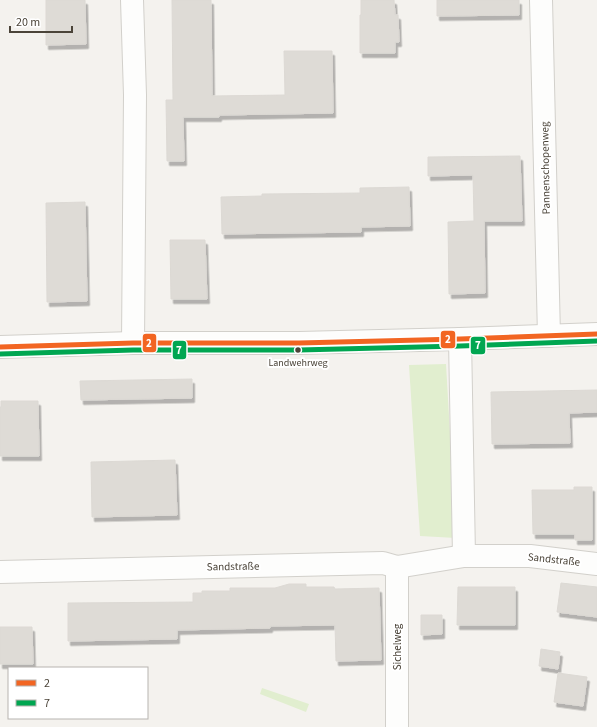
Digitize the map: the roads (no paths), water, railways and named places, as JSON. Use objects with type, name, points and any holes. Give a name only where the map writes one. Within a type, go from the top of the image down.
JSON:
[{"type":"street","points":[[132,0],[135,95],[133,343]]},
{"type":"street","name":"Pannenschopenweg","points":[[541,0],[549,336]]},
{"type":"street","points":[[0,347],[133,343],[299,343],[597,334]]},
{"type":"street","points":[[460,339],[464,556]]},
{"type":"street","name":"Sandstraße","points":[[0,572],[383,563],[397,567],[464,556],[530,556],[597,564]]},
{"type":"street","name":"Sichelweg","points":[[397,567],[397,727]]},
{"type":"place","name":"Landwehrweg","points":[[298,350]]}]
